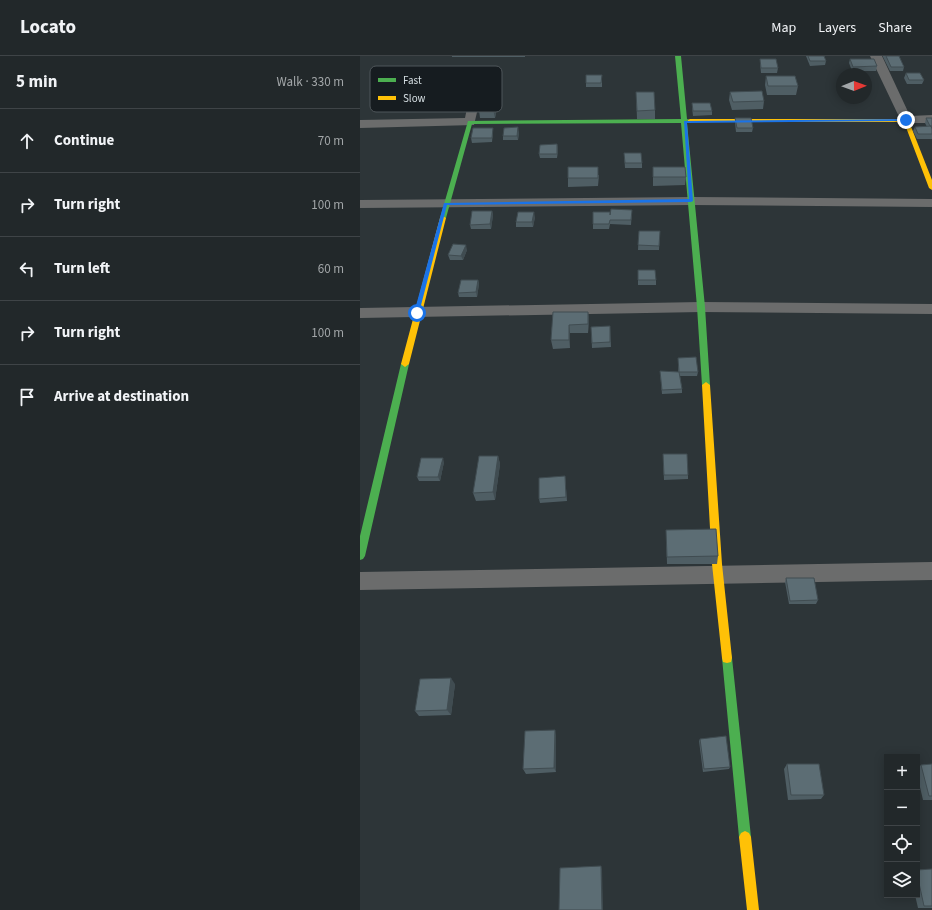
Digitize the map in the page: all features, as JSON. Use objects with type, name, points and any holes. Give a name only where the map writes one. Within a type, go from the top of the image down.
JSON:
[{"type":"street","points":[[678,56],[701,307],[718,574],[753,910]]},
{"type":"street","points":[[876,56],[906,120],[932,188]]},
{"type":"street","points":[[360,556],[417,313],[445,204],[472,112]]},
{"type":"street","points":[[360,124],[932,119]]},
{"type":"street","points":[[360,204],[691,201],[932,203]]},
{"type":"street","points":[[360,313],[701,307],[932,308]]},
{"type":"street","points":[[360,581],[932,571]]},
{"type":"building","points":[[808,56],[824,56],[826,61],[810,61]]},
{"type":"building","points":[[886,56],[899,56],[904,67],[891,67]]},
{"type":"building","points":[[760,59],[776,59],[778,68],[761,68]]},
{"type":"building","points":[[850,59],[874,59],[877,66],[853,67]]},
{"type":"building","points":[[906,73],[920,73],[924,80],[909,80]]},
{"type":"building","points":[[586,75],[602,75],[601,83],[586,83]]},
{"type":"building","points":[[766,76],[795,76],[798,86],[768,86]]},
{"type":"building","points":[[762,91],[764,101],[733,102],[730,92]]},
{"type":"building","points":[[636,92],[654,92],[655,110],[637,111]]},
{"type":"building","points":[[692,103],[710,103],[712,111],[693,111]]},
{"type":"building","points":[[735,118],[751,118],[753,128],[737,128]]},
{"type":"building","points":[[926,118],[932,118],[932,126],[930,126]]},
{"type":"building","points":[[931,126],[932,134],[918,134],[915,127]]},
{"type":"building","points":[[518,127],[517,136],[503,136],[504,128]]},
{"type":"building","points":[[473,128],[493,128],[492,138],[471,138]]},
{"type":"building","points":[[557,144],[557,154],[539,154],[540,145]]},
{"type":"building","points":[[624,153],[641,153],[642,163],[625,163]]},
{"type":"building","points":[[568,167],[598,167],[598,178],[568,178]]},
{"type":"building","points":[[653,167],[685,167],[686,177],[653,177]]},
{"type":"building","points":[[611,209],[632,210],[631,220],[610,220],[609,224],[593,224],[593,212],[610,212],[610,215]]},
{"type":"building","points":[[472,211],[492,211],[490,224],[470,225]]},
{"type":"building","points":[[518,212],[534,212],[532,222],[516,222]]},
{"type":"building","points":[[639,231],[660,231],[659,246],[638,245]]},
{"type":"building","points":[[453,244],[466,245],[461,256],[448,255]]},
{"type":"building","points":[[638,270],[655,270],[656,280],[638,280]]},
{"type":"building","points":[[461,280],[478,280],[476,292],[458,293]]},
{"type":"building","points":[[553,312],[588,312],[588,324],[569,325],[569,340],[551,340]]},
{"type":"building","points":[[610,326],[610,342],[592,343],[591,327]]},
{"type":"building","points":[[696,357],[698,372],[679,372],[678,358]]},
{"type":"building","points":[[660,371],[679,372],[682,389],[662,390]]},
{"type":"building","points":[[663,454],[687,454],[688,475],[664,475]]},
{"type":"building","points":[[479,456],[498,456],[493,492],[473,493]]},
{"type":"building","points":[[421,458],[443,458],[438,477],[417,477]]},
{"type":"building","points":[[565,476],[566,497],[539,499],[539,478]]},
{"type":"building","points":[[716,529],[718,556],[667,557],[666,530]]},
{"type":"building","points":[[786,578],[814,578],[818,600],[790,601]]},
{"type":"building","points":[[451,678],[447,710],[415,711],[420,679]]},
{"type":"building","points":[[555,730],[554,768],[523,769],[525,731]]},
{"type":"building","points":[[726,736],[730,767],[704,769],[700,739]]},
{"type":"building","points":[[787,764],[819,764],[824,795],[791,795]]},
{"type":"building","points":[[932,764],[932,796],[929,796],[921,765]]},
{"type":"building","points":[[601,866],[602,910],[559,910],[560,868]]},
{"type":"building","points":[[932,869],[932,906],[924,906],[920,888],[920,870]]},
{"type":"traffic: fast","points":[[678,56],[701,307],[706,385]]},
{"type":"traffic: fast","points":[[443,218],[470,122],[690,121]]},
{"type":"traffic: fast","points":[[360,556],[405,364]]},
{"type":"traffic: fast","points":[[727,658],[745,837]]},
{"type":"traffic: slow","points":[[690,121],[906,120],[932,188]]},
{"type":"traffic: slow","points":[[405,364],[443,218]]},
{"type":"traffic: slow","points":[[706,385],[717,564],[727,658]]},
{"type":"traffic: slow","points":[[745,837],[753,910]]},
{"type":"route","points":[[417,313],[445,204],[691,201],[685,122],[906,120]]}]
